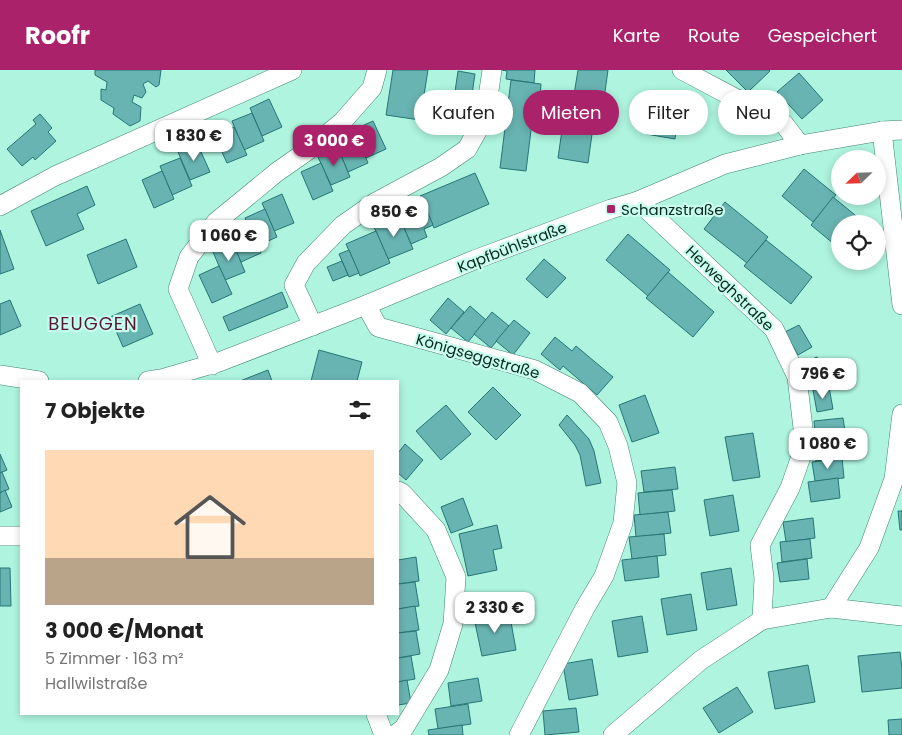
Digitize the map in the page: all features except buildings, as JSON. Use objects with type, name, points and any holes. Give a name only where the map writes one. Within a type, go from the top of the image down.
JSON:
[{"type":"street","points":[[0,206],[55,176],[292,70]]},
{"type":"street","points":[[212,365],[178,289],[189,257],[216,222],[342,122],[372,88],[377,70]]},
{"type":"street","points":[[313,326],[294,284],[306,263],[343,225],[376,202],[441,167],[466,149],[485,117],[492,70]]},
{"type":"street","points":[[682,70],[784,124],[800,145]]},
{"type":"street","name":"Kapfbühlstraße","points":[[154,380],[212,365],[366,305],[474,260],[611,209],[638,201],[725,164],[800,145],[882,131],[902,130]]},
{"type":"street","points":[[882,131],[902,305]]},
{"type":"street","name":"Herweghstraße","points":[[638,201],[774,329],[797,377],[805,445],[790,488],[760,546],[764,578],[762,620]]},
{"type":"street","name":"Königseggstraße","points":[[366,305],[378,327],[535,370],[580,393],[608,422],[618,446],[627,483],[622,523],[604,576],[585,608],[519,735]]},
{"type":"street","points":[[0,375],[32,380]]},
{"type":"street","points":[[831,608],[868,548],[894,479],[902,414]]},
{"type":"street","points":[[395,735],[404,728],[439,670],[453,624],[456,577],[436,530],[399,491]]},
{"type":"street","points":[[0,536],[20,536]]},
{"type":"street","points":[[613,735],[701,660],[762,620],[831,608],[902,616]]},
{"type":"street","points":[[376,715],[384,735]]},
{"type":"place","name":"Schanzstraße","points":[[611,209]]},
{"type":"district","name":"BEUGGEN","points":[[93,323]]}]
